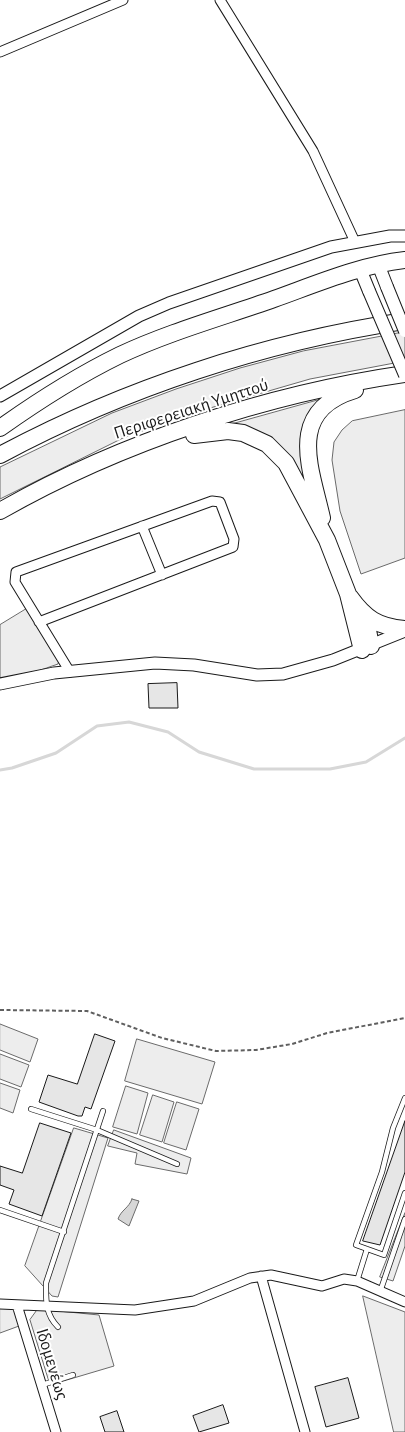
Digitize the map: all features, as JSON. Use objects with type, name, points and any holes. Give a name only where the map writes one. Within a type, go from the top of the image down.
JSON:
[{"type":"highway","points":[[0,428],[56,390],[121,355],[360,269],[405,260]]},
{"type":"highway","name":"Περιφερειακή Υμηττού","points":[[0,455],[101,407],[198,371],[298,343],[405,321]]},
{"type":"highway","points":[[326,540],[307,454],[308,438],[314,422],[320,412],[338,397],[405,374]]},
{"type":"highway","name":"Περιφερειακή Υμηττού","points":[[0,511],[64,478],[134,448],[195,426],[308,393],[405,374]]},
{"type":"highway","points":[[134,448],[164,444],[212,432],[243,433],[256,438],[278,452],[286,463],[326,540],[348,594],[366,648]]},
{"type":"highway","points":[[348,594],[367,625],[366,648]]},
{"type":"highway","points":[[358,608],[375,623],[405,630]]},
{"type":"main road","points":[[378,264],[405,331]]},
{"type":"main road","points":[[360,269],[405,374]]},
{"type":"street","points":[[0,52],[123,0]]},
{"type":"street","points":[[220,0],[313,151],[355,242]]},
{"type":"street","points":[[0,396],[139,316],[322,250],[390,236],[405,236]]},
{"type":"street","points":[[39,622],[233,547],[234,539],[221,505],[218,501],[212,500],[16,572],[14,582],[70,672]]},
{"type":"street","points":[[142,526],[162,575]]},
{"type":"street","points":[[0,684],[54,673],[115,666],[168,663],[271,676],[313,667],[366,648],[405,630]]},
{"type":"street","points":[[0,1304],[135,1310],[194,1301],[250,1278],[261,1276],[282,1276],[322,1286],[344,1279],[357,1281],[405,1302]]},
{"type":"street","points":[[261,1276],[305,1432]]},
{"type":"street","name":"Ιδομενέως","points":[[17,1305],[56,1432]]},
{"type":"lane","points":[[405,1098],[393,1128],[382,1172],[356,1245],[384,1255],[405,1193]]},
{"type":"lane","points":[[31,1109],[97,1130],[177,1164]]},
{"type":"lane","points":[[58,1327],[48,1315],[46,1305],[48,1274],[64,1232],[103,1111]]},
{"type":"lane","points":[[0,1210],[64,1232]]},
{"type":"lane","points":[[381,1290],[405,1219]]},
{"type":"lane","points":[[357,1281],[367,1249]]},
{"type":"lane","points":[[42,1385],[73,1375]]},
{"type":"path","points":[[0,1010],[87,1011],[162,1038],[216,1051],[256,1050],[292,1044],[327,1033],[405,1018]]},
{"type":"shaded area","points":[[405,332],[405,361],[310,379],[186,415],[123,438],[0,499],[0,467],[112,413],[240,368],[303,351]]},
{"type":"shaded area","points":[[329,397],[316,411],[308,484],[229,425]]},
{"type":"shaded area","points":[[405,410],[405,558],[361,574],[340,511],[332,460],[334,442],[342,430],[352,421]]},
{"type":"shaded area","points":[[28,608],[59,660],[58,664],[15,679],[0,678],[0,625]]},
{"type":"shaded area","points":[[0,1024],[38,1039],[30,1062],[0,1050]]},
{"type":"shaded area","points":[[137,1039],[215,1062],[202,1104],[125,1081]]},
{"type":"shaded area","points":[[0,1054],[29,1065],[21,1087],[0,1079]]},
{"type":"shaded area","points":[[0,1083],[20,1090],[13,1113],[0,1108]]},
{"type":"shaded area","points":[[126,1086],[148,1093],[137,1134],[113,1127]]},
{"type":"shaded area","points":[[153,1095],[174,1102],[162,1142],[140,1135]]},
{"type":"shaded area","points":[[177,1102],[199,1109],[186,1150],[164,1143]]},
{"type":"shaded area","points":[[74,1128],[108,1138],[58,1297],[52,1296],[25,1266]]},
{"type":"shaded area","points":[[114,1130],[191,1158],[187,1174],[135,1164],[137,1153],[108,1146]]},
{"type":"shaded area","points":[[132,1199],[139,1201],[129,1226],[118,1219]]},
{"type":"shaded area","points":[[405,1213],[405,1246],[393,1281],[380,1277]]},
{"type":"shaded area","points":[[363,1296],[405,1312],[405,1432],[394,1432]]},
{"type":"shaded area","points":[[0,1308],[14,1309],[19,1326],[0,1333]]},
{"type":"shaded area","points":[[38,1309],[99,1315],[114,1366],[50,1385],[30,1320]]},
{"type":"building","points":[[177,683],[178,708],[149,708],[148,684]]},
{"type":"building","points":[[95,1034],[115,1041],[91,1109],[85,1107],[82,1116],[78,1116],[39,1102],[48,1075],[77,1084]]},
{"type":"building","points":[[405,1121],[405,1172],[380,1245],[363,1241]]},
{"type":"building","points":[[40,1123],[71,1133],[42,1216],[9,1204],[14,1190],[0,1185],[0,1166],[22,1173]]},
{"type":"building","points":[[348,1378],[359,1418],[326,1427],[315,1387]]},
{"type":"building","points":[[223,1405],[229,1423],[199,1432],[193,1416]]},
{"type":"building","points":[[117,1411],[124,1432],[105,1432],[100,1417]]},
{"type":"waterway","points":[[0,770],[12,768],[56,753],[97,726],[129,722],[168,732],[199,752],[254,769],[330,769],[366,762],[405,738]]}]
